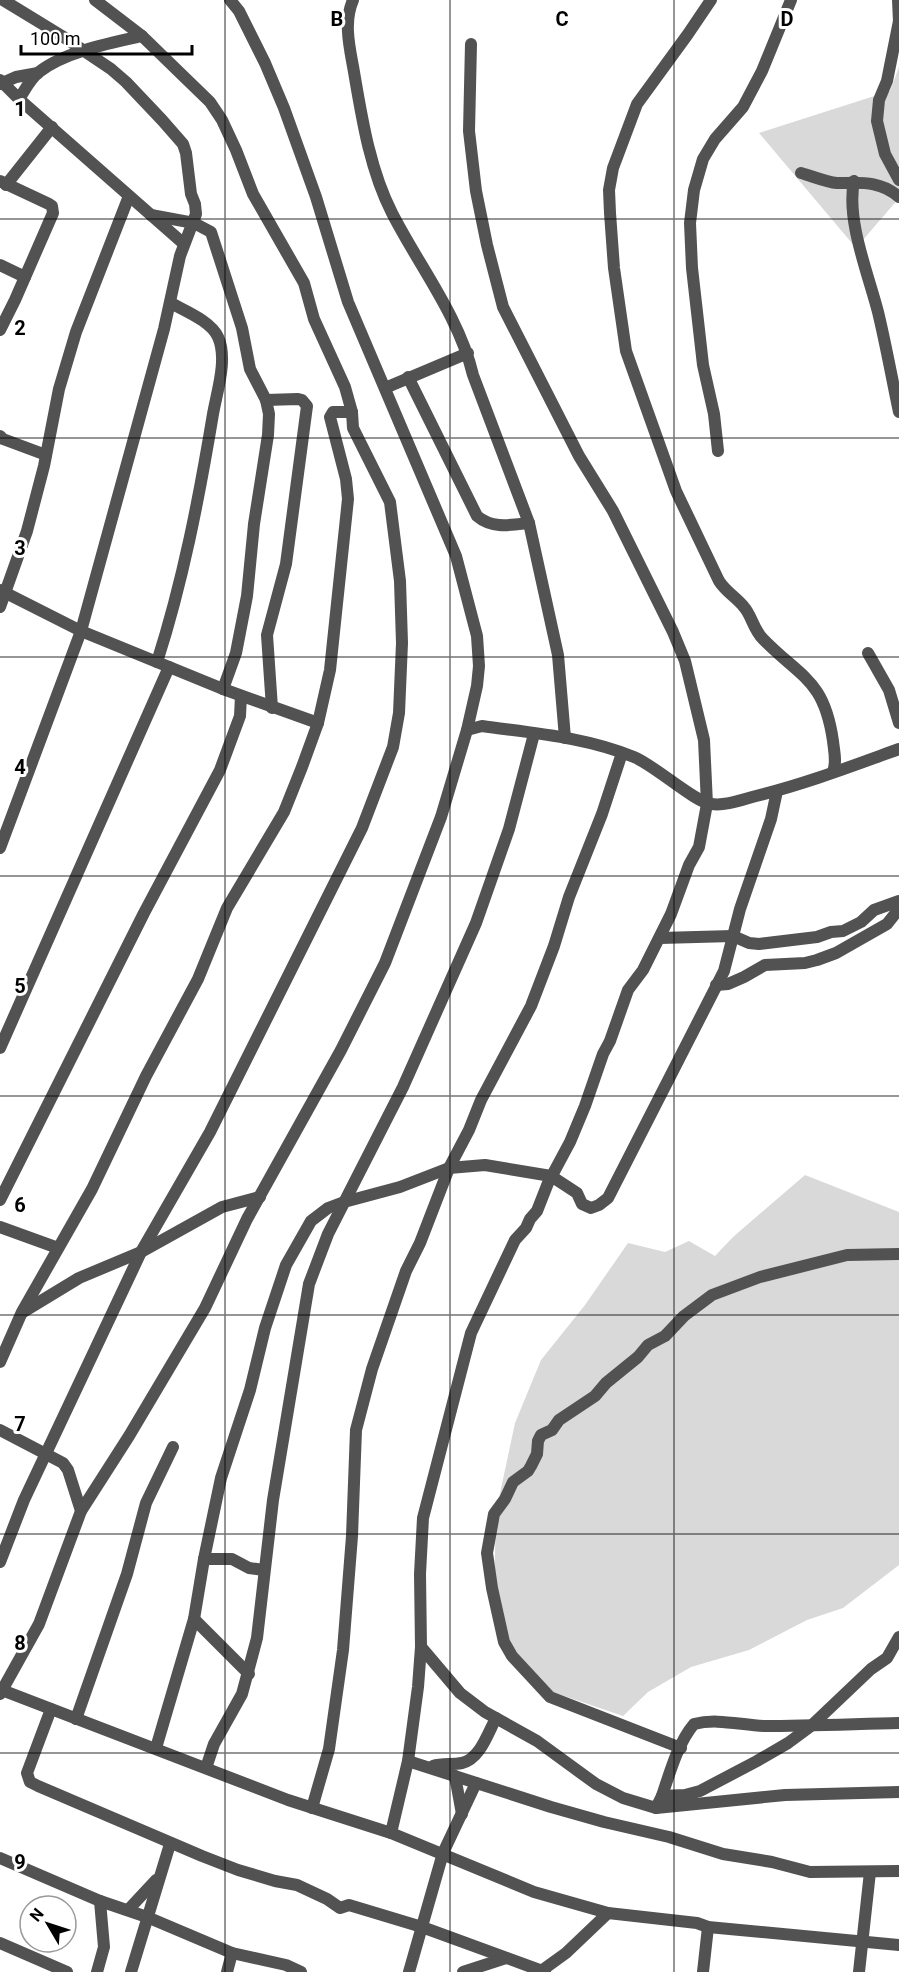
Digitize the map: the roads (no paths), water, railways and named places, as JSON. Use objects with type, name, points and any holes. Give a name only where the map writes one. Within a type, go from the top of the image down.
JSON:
[{"type":"street","points":[[0,848],[81,632],[171,303],[184,244],[194,223],[196,210],[191,194],[188,159],[183,144],[126,82],[85,51],[3,0]]},
{"type":"street","points":[[0,1562],[24,1500],[141,1252],[210,1132],[369,811],[398,729],[402,643],[400,581],[391,506],[389,497],[353,428],[352,412],[345,387],[314,319],[304,283],[253,194],[222,120],[203,95],[142,36],[95,0]]},
{"type":"street","points":[[230,0],[239,11],[284,108],[316,197],[348,302],[451,542],[477,636],[479,666],[477,686],[467,730],[441,817],[394,943],[204,1308],[129,1436],[81,1511],[39,1624],[1,1692],[312,1808],[391,1833],[534,1892],[608,1913],[698,1923],[708,1928],[899,1945]]},
{"type":"street","points":[[352,0],[348,28],[362,122],[383,192],[468,353],[473,375],[529,523],[556,639],[565,738]]},
{"type":"street","points":[[711,0],[637,104],[613,168],[609,190],[609,213],[626,351],[676,491],[718,581],[727,593],[745,608],[753,626],[762,638],[810,680],[824,703],[831,725],[834,748],[833,772]]},
{"type":"street","points":[[718,451],[714,414],[703,365],[692,268],[690,223],[694,190],[703,159],[714,140],[743,107],[762,71],[791,0]]},
{"type":"street","points":[[898,0],[899,22],[886,81],[879,100],[877,121],[885,154],[899,180]]},
{"type":"street","points":[[0,82],[38,73],[54,63],[85,51],[142,36]]},
{"type":"street","points":[[391,1833],[414,1729],[422,1647],[420,1574],[423,1518],[475,1322],[515,1240],[537,1211],[551,1176],[570,1142],[628,990],[638,979],[660,938],[689,865],[699,847],[707,804],[704,740],[691,682],[681,651],[613,511],[579,456],[503,307],[486,245],[476,191],[469,130],[471,44]]},
{"type":"street","points":[[19,99],[38,73]]},
{"type":"street","points":[[0,82],[184,244]]},
{"type":"street","points":[[0,330],[53,213],[49,204],[3,183],[52,127]]},
{"type":"street","points":[[801,173],[835,183],[854,181],[873,183],[892,191],[899,197]]},
{"type":"street","points":[[854,181],[852,202],[854,222],[878,313],[899,412]]},
{"type":"street","points":[[0,607],[2,591],[27,531],[46,455],[59,389],[76,332],[129,196]]},
{"type":"street","points":[[151,215],[194,223],[208,229],[212,234],[242,328],[250,369],[266,400],[269,414],[247,596],[236,653],[224,689]]},
{"type":"street","points":[[0,264],[25,277]]},
{"type":"street","points":[[0,1048],[163,664],[206,459],[221,355],[219,340],[211,328],[171,303]]},
{"type":"street","points":[[893,386],[891,362],[899,352]]},
{"type":"street","points":[[385,388],[468,353]]},
{"type":"street","points":[[408,377],[477,516],[490,524],[529,523]]},
{"type":"street","points":[[266,400],[298,399],[307,406],[286,564],[267,635],[272,708]]},
{"type":"street","points":[[0,1362],[22,1312],[92,1189],[146,1076],[198,979],[227,908],[284,812],[318,723],[330,670],[348,499],[346,479],[330,417],[333,412],[352,412]]},
{"type":"street","points":[[1,438],[46,455]]},
{"type":"street","points":[[2,591],[81,632],[272,708],[318,723]]},
{"type":"street","points":[[867,653],[889,690],[899,723]]},
{"type":"street","points":[[0,1200],[139,923],[220,770],[240,716],[241,696]]},
{"type":"street","points":[[467,730],[482,726],[565,738],[622,753],[646,763],[707,804],[727,804],[777,791],[899,749]]},
{"type":"street","points":[[206,1768],[214,1744],[240,1700],[249,1674],[257,1638],[279,1454],[308,1289],[315,1265],[344,1202],[403,1087],[476,923],[509,829],[534,734]]},
{"type":"street","points":[[312,1808],[329,1749],[343,1650],[352,1536],[357,1423],[372,1369],[392,1308],[449,1168],[474,1120],[481,1100],[531,1006],[554,946],[569,897],[602,814],[622,753]]},
{"type":"street","points":[[156,1749],[194,1619],[221,1478],[250,1390],[265,1328],[286,1265],[311,1221],[328,1208],[400,1187],[449,1168],[485,1165],[551,1176],[577,1193],[586,1207],[595,1207],[608,1198],[728,960],[733,936],[771,819],[777,791]]},
{"type":"street","points":[[660,938],[733,936],[749,943],[759,944],[843,931],[861,922],[874,910],[899,901]]},
{"type":"street","points":[[716,985],[728,984],[765,965],[805,963],[836,953],[891,921],[899,909]]},
{"type":"street","points":[[22,1312],[79,1278],[141,1252],[222,1207],[260,1197]]},
{"type":"street","points":[[0,1227],[58,1248]]},
{"type":"street","points":[[681,1748],[550,1697],[512,1656],[504,1642],[487,1553],[494,1514],[505,1499],[513,1482],[531,1466],[537,1454],[541,1435],[552,1430],[559,1420],[596,1396],[606,1383],[638,1357],[648,1345],[665,1336],[684,1316],[715,1293],[760,1277],[847,1255],[899,1254]]},
{"type":"street","points":[[0,1430],[63,1463],[68,1470],[81,1511]]},
{"type":"street","points":[[75,1719],[127,1575],[146,1503],[173,1448]]},
{"type":"street","points":[[204,1559],[232,1559],[249,1568],[264,1570]]},
{"type":"street","points":[[194,1619],[249,1674]]},
{"type":"street","points":[[662,1796],[685,1795],[709,1786],[757,1761],[811,1726],[871,1669],[887,1658],[899,1637]]},
{"type":"street","points":[[422,1647],[460,1693],[485,1712],[543,1745],[596,1784],[623,1798],[656,1808],[785,1795],[899,1792]]},
{"type":"street","points":[[51,1709],[27,1773],[30,1782],[170,1844],[238,1870],[297,1885],[327,1899],[340,1908],[349,1905],[422,1927],[543,1971],[566,1953],[608,1913]]},
{"type":"street","points":[[429,1767],[468,1761],[480,1748],[496,1718]]},
{"type":"street","points":[[656,1808],[693,1725],[701,1722],[811,1726],[899,1724]]},
{"type":"street","points":[[408,1761],[562,1810],[669,1837],[723,1854],[772,1862],[810,1872],[899,1871]]},
{"type":"street","points":[[455,1776],[462,1814]]},
{"type":"street","points":[[409,1972],[443,1854],[476,1783]]},
{"type":"street","points":[[131,1972],[170,1844]]},
{"type":"street","points":[[0,1857],[100,1901],[147,1917],[232,1953],[286,1965],[301,1972]]},
{"type":"street","points":[[859,1972],[870,1872]]},
{"type":"street","points":[[128,1910],[160,1876]]},
{"type":"street","points":[[98,1972],[104,1947],[100,1901]]},
{"type":"street","points":[[703,1972],[708,1928]]},
{"type":"street","points":[[0,1943],[67,1972]]},
{"type":"street","points":[[227,1972],[232,1953]]},
{"type":"street","points":[[463,1972],[506,1958]]}]
